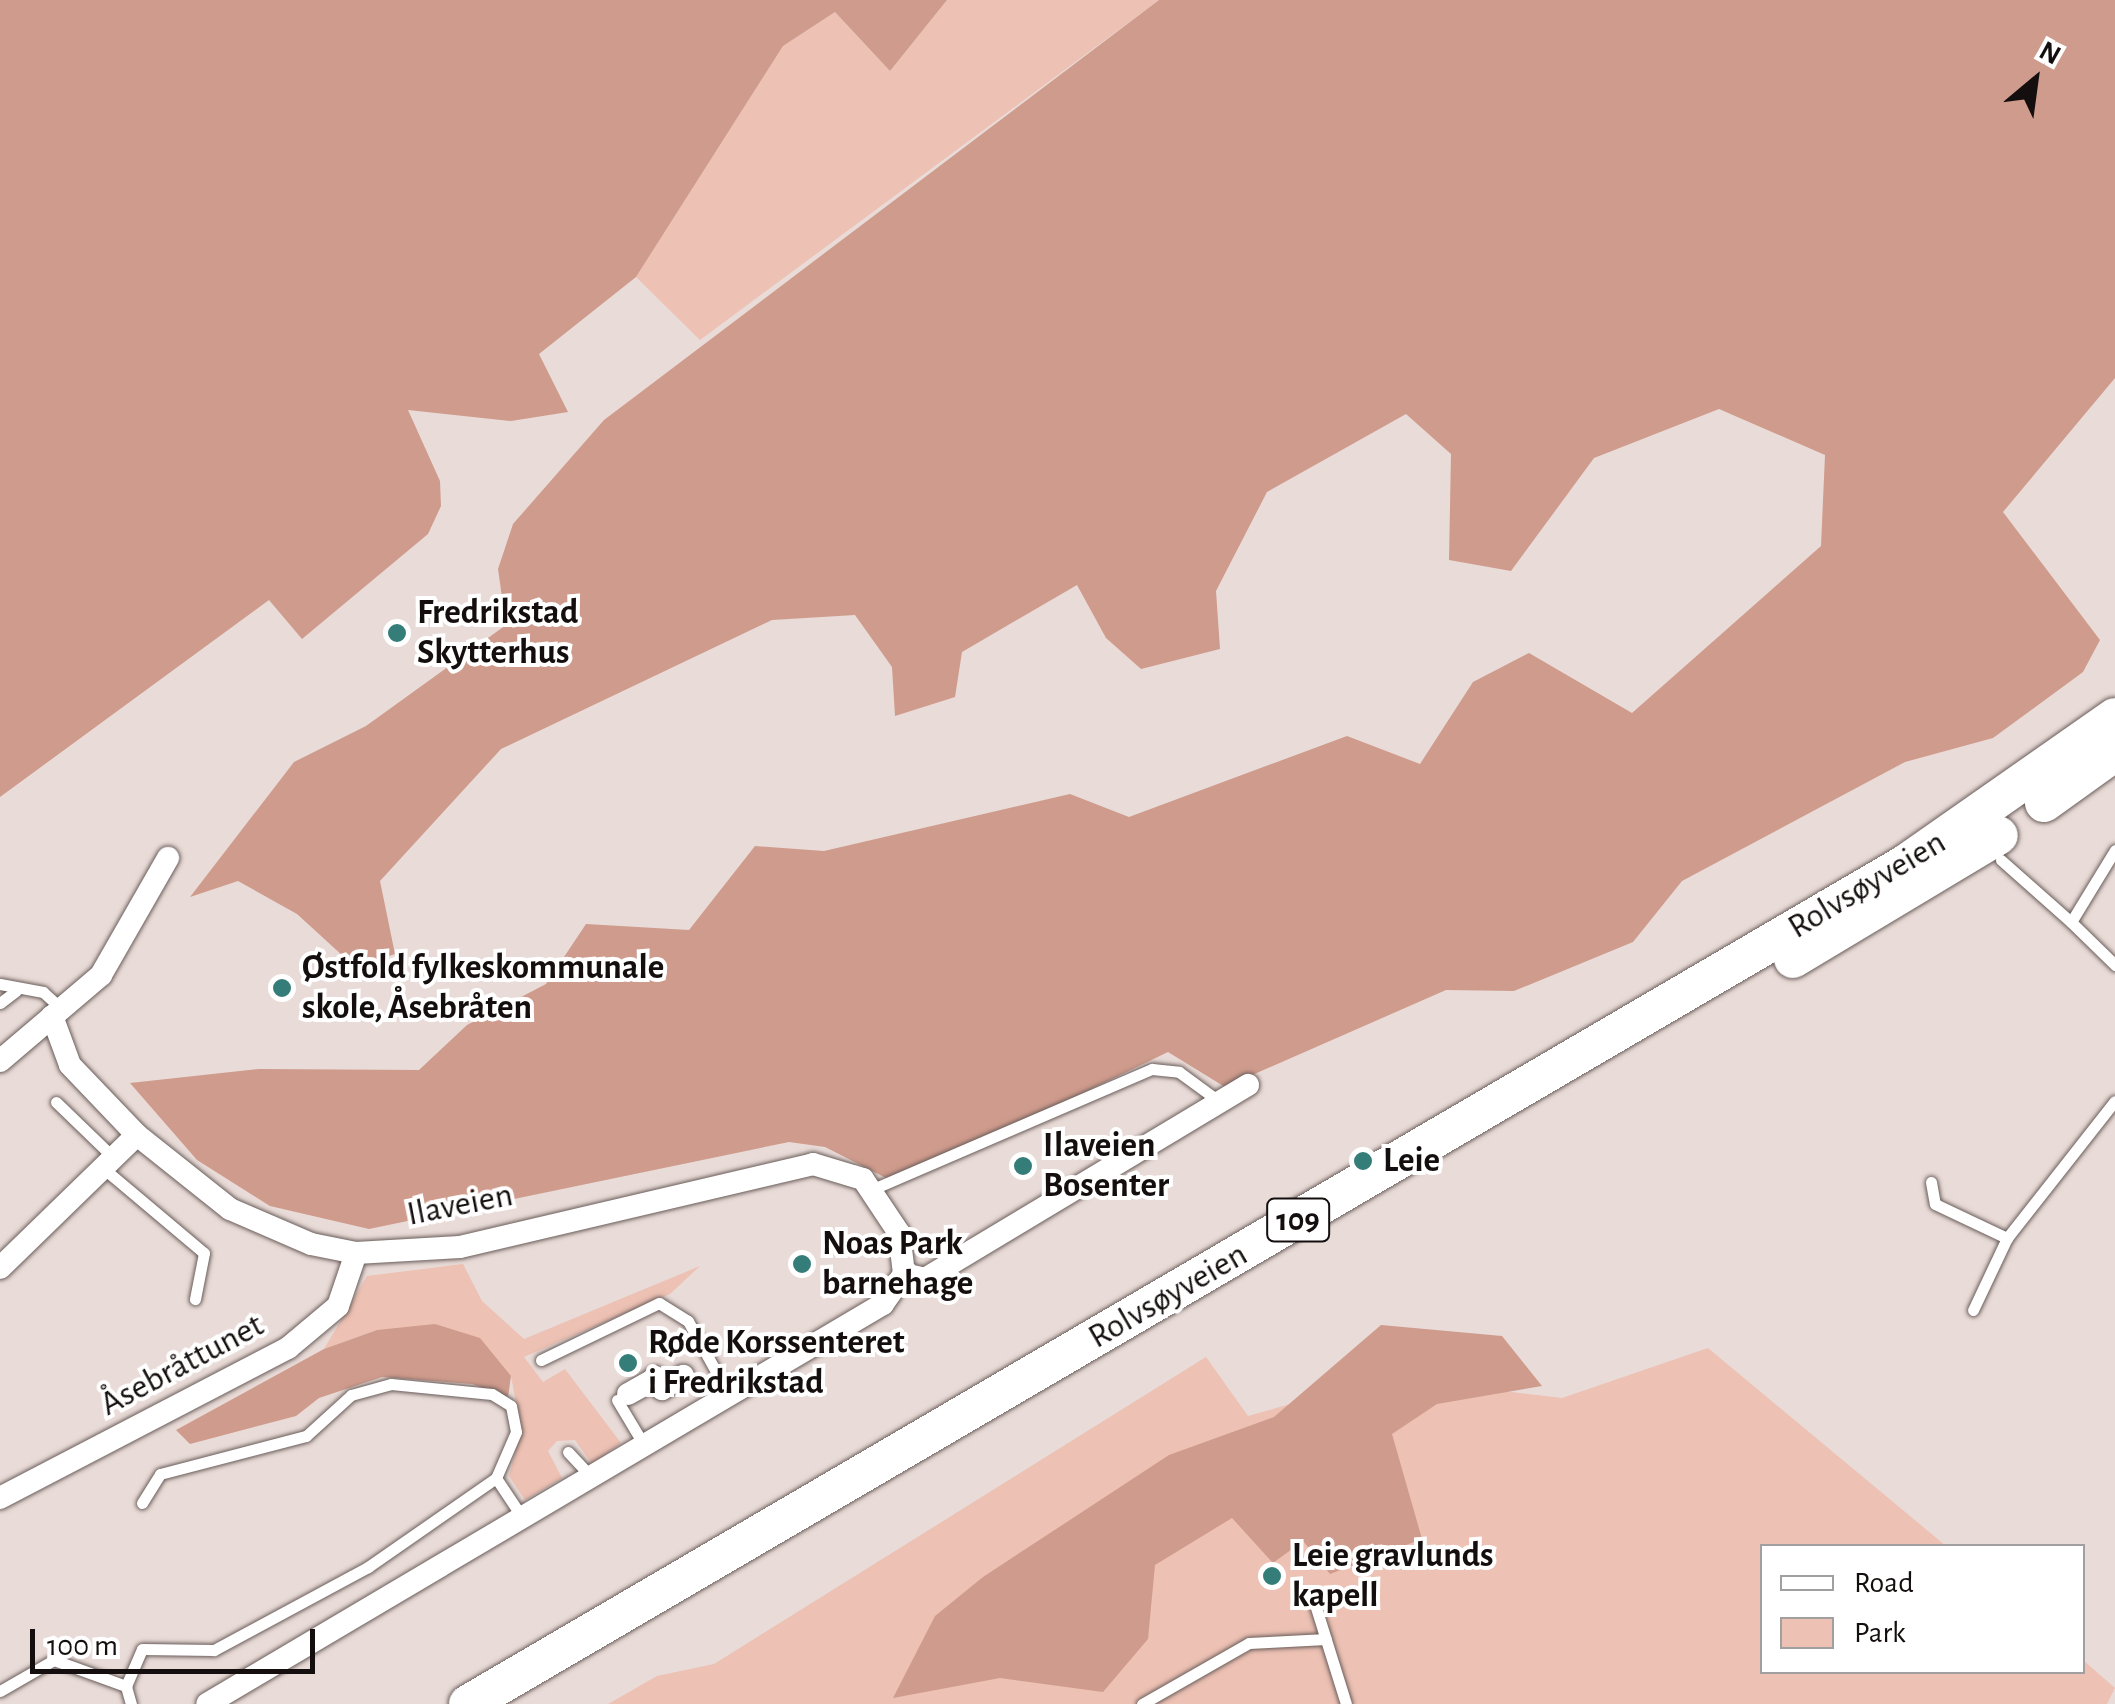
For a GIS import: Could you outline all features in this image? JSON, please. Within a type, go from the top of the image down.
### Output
[{"type":"main road","name":"Rolvsøyveien","points":[[468,1704],[1905,864],[2115,717]]},
{"type":"main road","name":"Rolvsøyveien","points":[[517,1704],[1922,884],[2115,752]]},
{"type":"street","points":[[0,1061],[100,975],[168,858]]},
{"type":"street","name":"Ilaveien","points":[[57,1012],[70,1065],[137,1134],[260,1227],[356,1254],[460,1246],[796,1164],[844,1168],[873,1189]]},
{"type":"street","points":[[904,1274],[924,1279],[1248,1085]]},
{"type":"street","points":[[0,1268],[137,1134]]},
{"type":"street","points":[[207,1704],[883,1304],[904,1274],[899,1233],[873,1189]]},
{"type":"street","name":"Åsebråttunet","points":[[0,1498],[276,1356],[338,1306],[356,1254]]},
{"type":"street","points":[[622,1397],[655,1378],[662,1389],[683,1376]]},
{"type":"lane","points":[[2072,922],[2115,850]]},
{"type":"lane","points":[[2001,860],[2115,965]]},
{"type":"lane","points":[[0,984],[16,991],[43,992],[57,1012]]},
{"type":"lane","points":[[0,1002],[16,991]]},
{"type":"lane","points":[[873,1189],[1152,1069],[1179,1072],[1220,1102]]},
{"type":"lane","points":[[1973,1310],[2006,1238],[2115,1101]]},
{"type":"lane","points":[[56,1102],[108,1162],[204,1253],[195,1299]]},
{"type":"lane","points":[[1931,1182],[1935,1204],[2006,1238]]},
{"type":"lane","points":[[541,1360],[658,1302],[688,1321],[729,1395]]},
{"type":"lane","points":[[131,1704],[126,1686],[142,1649],[214,1650],[368,1567],[496,1478],[518,1421],[504,1399],[378,1385],[352,1395],[306,1436],[160,1474],[142,1504]]},
{"type":"lane","points":[[622,1397],[644,1446]]},
{"type":"lane","points":[[568,1452],[592,1476]]},
{"type":"lane","points":[[496,1478],[522,1517]]},
{"type":"lane","points":[[1313,1598],[1346,1704]]},
{"type":"lane","points":[[1142,1704],[1249,1642],[1326,1639]]},
{"type":"lane","points":[[0,1691],[54,1660],[126,1686]]},
{"type":"green space","points":[[947,0],[1159,0],[700,340],[636,277],[783,46],[835,12],[890,71]]},
{"type":"green space","points":[[463,1264],[482,1301],[524,1339],[700,1266],[670,1294],[524,1357],[543,1382],[565,1369],[621,1443],[592,1464],[575,1440],[557,1441],[548,1451],[562,1478],[525,1500],[509,1476],[521,1430],[511,1376],[377,1330],[324,1349],[367,1276]]},
{"type":"green space","points":[[1708,1348],[1944,1544],[1760,1544],[1760,1674],[2085,1674],[2085,1662],[2115,1688],[2107,1704],[608,1704],[657,1676],[714,1664],[1206,1357],[1248,1416],[1387,1377],[1562,1398]]},
{"type":"shaded area","points":[[0,0],[947,0],[890,71],[835,12],[783,46],[636,277],[539,354],[568,412],[511,421],[408,410],[440,481],[441,506],[428,534],[302,639],[269,600],[0,797]]},
{"type":"shaded area","points":[[1159,0],[2115,0],[2115,378],[2003,512],[2100,640],[2083,672],[1993,738],[1905,762],[1682,881],[1633,942],[1514,991],[1446,990],[1225,1087],[1168,1052],[896,1183],[825,1147],[789,1142],[369,1229],[270,1206],[197,1160],[130,1083],[259,1069],[419,1070],[467,1025],[546,984],[586,924],[689,930],[755,846],[824,851],[1070,794],[1129,817],[1347,736],[1420,764],[1473,682],[1529,653],[1632,713],[1821,546],[1825,455],[1719,409],[1594,458],[1511,571],[1449,560],[1451,454],[1406,414],[1267,492],[1216,591],[1220,649],[1141,669],[1106,638],[1077,585],[962,652],[955,697],[895,716],[892,667],[855,615],[772,620],[501,749],[380,881],[395,954],[355,967],[297,914],[238,881],[190,897],[294,762],[366,726],[506,625],[498,569],[513,524],[604,420]]},
{"type":"shaded area","points":[[435,1324],[480,1338],[511,1376],[508,1397],[472,1384],[382,1377],[319,1398],[296,1416],[190,1444],[176,1430],[324,1349],[377,1330]]},
{"type":"shaded area","points":[[1381,1325],[1502,1336],[1542,1386],[1437,1404],[1392,1434],[1422,1539],[1330,1574],[1303,1541],[1273,1563],[1232,1518],[1155,1565],[1148,1639],[1103,1692],[1000,1678],[893,1698],[935,1616],[983,1577],[1169,1455],[1274,1417]]},
{"type":"place","name":"Fredrikstad Skytterhus","points":[[397,633]]},
{"type":"place","name":"Østfold fylkeskommunale skole, Åsebråten","points":[[282,988]]},
{"type":"place","name":"Leie","points":[[1363,1161]]},
{"type":"place","name":"Ilaveien Bosenter","points":[[1023,1166]]},
{"type":"place","name":"Noas Park barnehage","points":[[802,1264]]},
{"type":"place","name":"Røde Korssenteret i Fredrikstad","points":[[628,1363]]},
{"type":"place","name":"Leie gravlunds kapell","points":[[1272,1576]]}]
